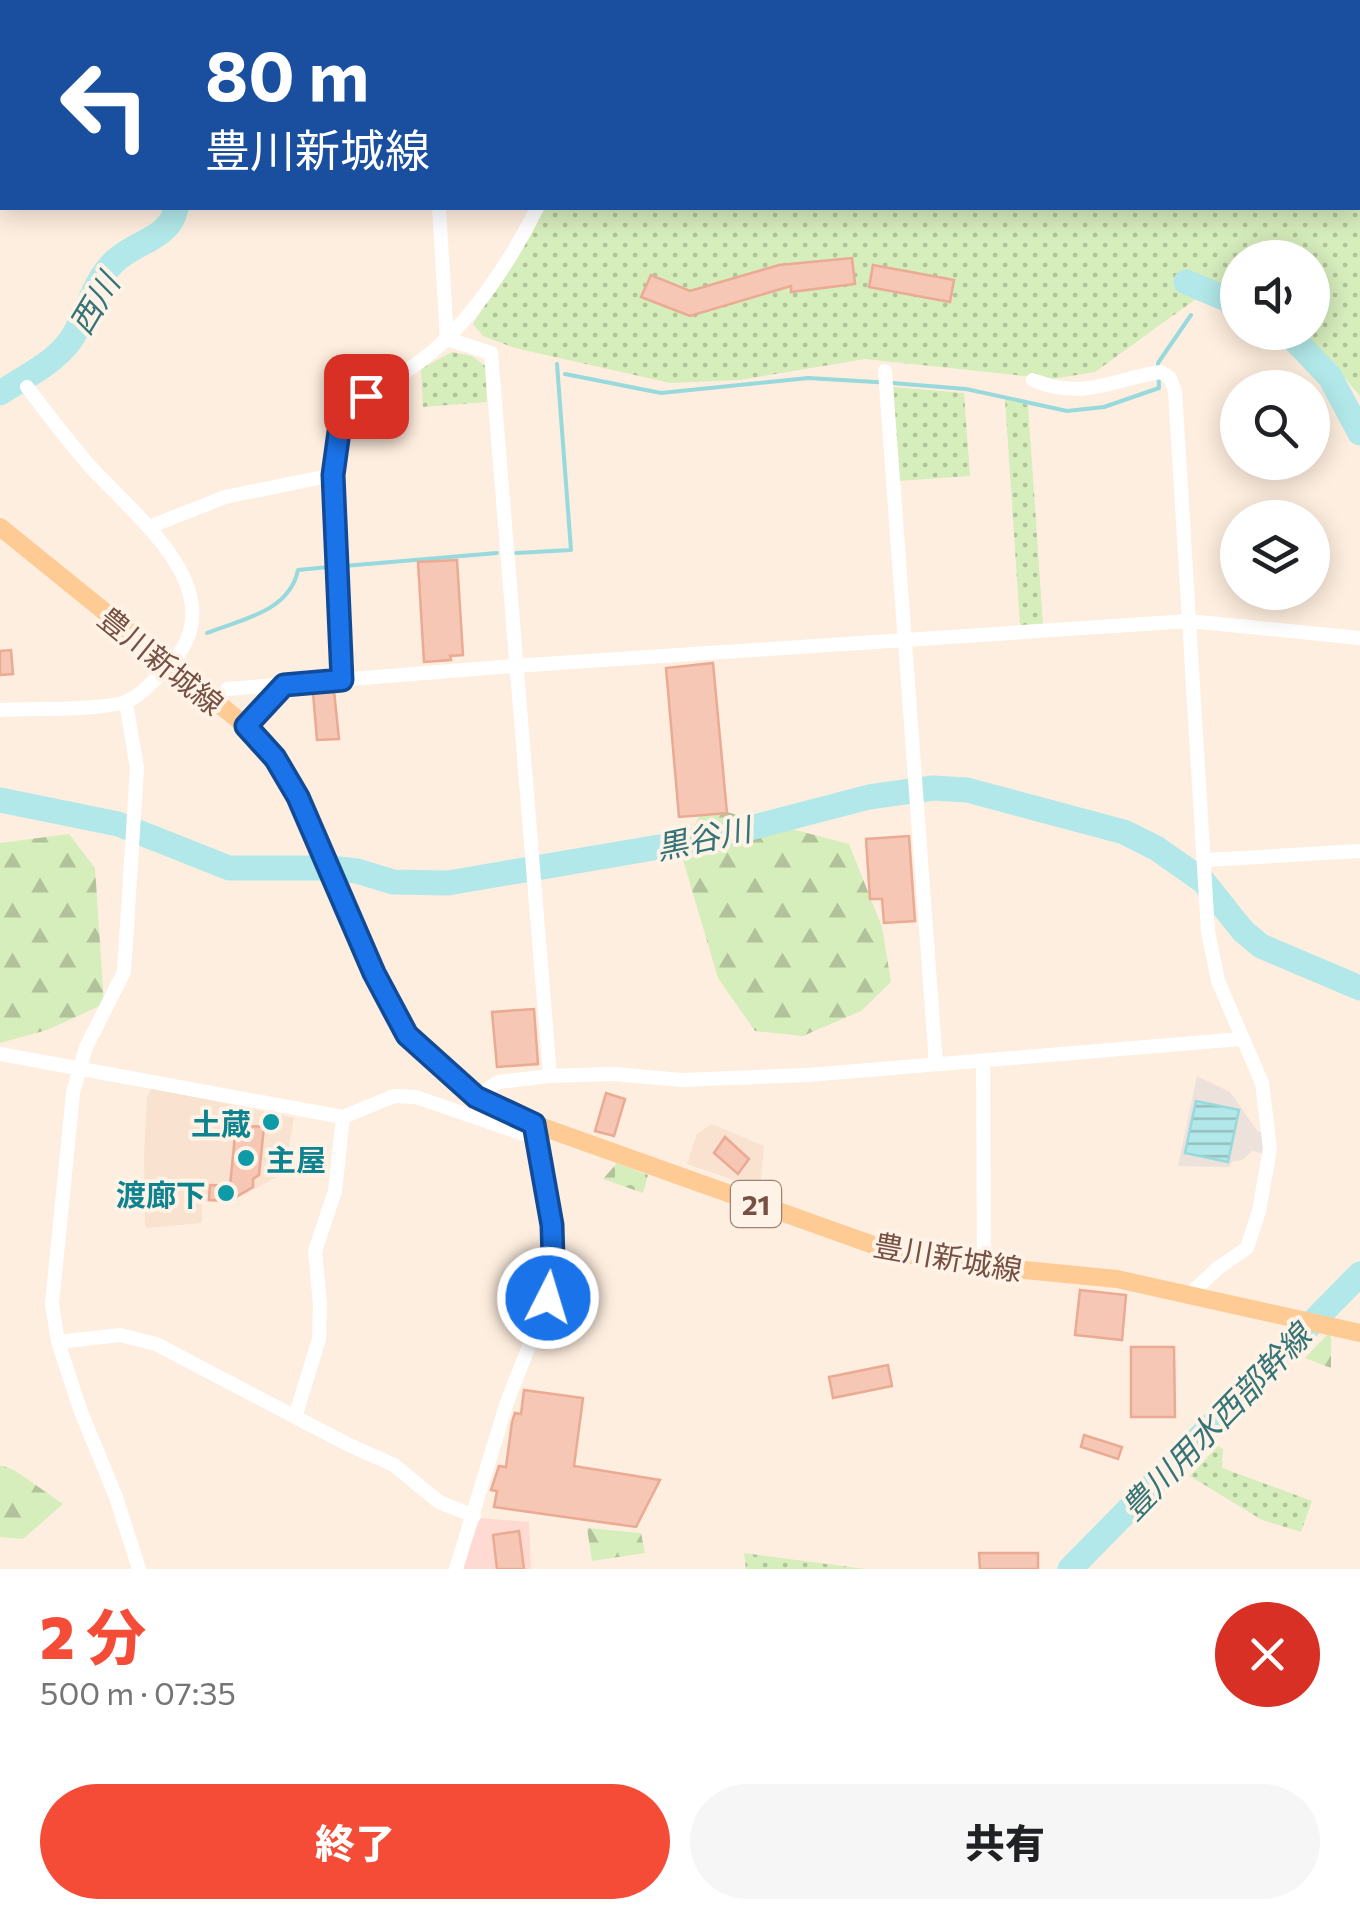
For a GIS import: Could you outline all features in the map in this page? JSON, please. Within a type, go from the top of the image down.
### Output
[{"type":"main road","name":"豊川新城線","points":[[0,526],[246,726],[275,758],[298,797],[374,973],[407,1035],[476,1097],[535,1131],[893,1252],[984,1266],[1117,1279],[1360,1334]]},
{"type":"street","points":[[438,210],[447,339]]},
{"type":"street","points":[[342,680],[333,475],[342,410],[424,359],[447,339],[503,267],[536,210]]},
{"type":"street","points":[[447,339],[491,353],[550,1076]]},
{"type":"street","points":[[885,371],[936,1064]]},
{"type":"street","points":[[1032,380],[1082,390],[1162,372],[1175,390],[1211,948],[1218,981],[1262,1083],[1270,1149],[1259,1211],[1246,1248],[1190,1294]]},
{"type":"street","points":[[0,710],[126,703],[168,666],[183,649],[192,630],[189,591],[176,560],[88,464],[27,387]]},
{"type":"street","points":[[149,527],[225,496],[333,475]]},
{"type":"street","points":[[226,690],[514,666],[1189,621],[1360,638]]},
{"type":"street","points":[[246,726],[284,685]]},
{"type":"street","points":[[126,703],[137,768],[124,972],[86,1047],[69,1118],[52,1304],[58,1342],[80,1412],[116,1497],[138,1569]]},
{"type":"street","points":[[1206,860],[1360,851]]},
{"type":"street","points":[[476,1097],[498,1082],[550,1076],[613,1074],[700,1079],[808,1075],[1241,1039]]},
{"type":"street","points":[[0,1054],[343,1117],[394,1096],[416,1097],[535,1131],[552,1225],[548,1298],[507,1402],[456,1569]]},
{"type":"street","points":[[983,1062],[984,1266]]},
{"type":"street","points":[[296,1414],[319,1338],[315,1252],[335,1190],[343,1117]]},
{"type":"street","points":[[58,1342],[120,1334],[156,1344],[394,1464],[439,1502],[474,1516]]},
{"type":"shaded area","points":[[1197,1076],[1230,1092],[1258,1132],[1265,1132],[1266,1154],[1252,1151],[1229,1167],[1178,1166]]},
{"type":"shaded area","points":[[152,1088],[294,1118],[284,1173],[229,1203],[202,1201],[202,1223],[147,1228],[144,1153],[147,1097]]},
{"type":"shaded area","points":[[712,1124],[764,1146],[760,1189],[687,1164],[697,1134]]},
{"type":"shaded area","points":[[480,1518],[529,1522],[531,1569],[462,1569]]},
{"type":"green space","points":[[544,210],[1360,210],[1360,396],[1320,350],[1330,350],[1330,240],[1220,240],[1220,291],[1211,288],[1095,372],[1052,379],[865,359],[740,380],[670,383],[515,348],[483,336],[473,324]]},
{"type":"green space","points":[[452,352],[472,356],[485,366],[487,402],[423,407],[421,369]]},
{"type":"green space","points":[[402,380],[405,408],[365,411],[352,426],[347,450],[351,424],[362,407]]},
{"type":"green space","points":[[893,387],[964,393],[970,476],[899,481]]},
{"type":"green space","points":[[1005,399],[1028,405],[1043,624],[1020,625]]},
{"type":"green space","points":[[704,806],[849,844],[882,927],[891,982],[861,1011],[803,1036],[755,1031],[718,978],[681,853]]},
{"type":"green space","points":[[69,834],[95,868],[104,1004],[47,1030],[0,1043],[0,843]]},
{"type":"green space","points":[[617,1163],[648,1175],[643,1193],[603,1179]]},
{"type":"green space","points":[[1328,1334],[1331,1336],[1331,1368],[1305,1358]]},
{"type":"green space","points":[[1218,1446],[1223,1449],[1222,1468],[1312,1501],[1301,1532],[1262,1520],[1190,1476]]},
{"type":"green space","points":[[0,1465],[14,1470],[63,1504],[23,1539],[0,1537]]},
{"type":"green space","points":[[587,1528],[641,1533],[645,1553],[592,1561]]},
{"type":"green space","points":[[744,1553],[865,1569],[746,1569]]},
{"type":"water","points":[[1196,1101],[1239,1110],[1228,1162],[1185,1153]]},
{"type":"building","points":[[852,258],[855,284],[791,292],[791,286],[690,316],[641,297],[651,275],[690,291],[779,265]]},
{"type":"building","points":[[873,265],[954,280],[950,302],[869,287]]},
{"type":"building","points":[[457,560],[463,655],[424,662],[418,562]]},
{"type":"building","points":[[11,650],[13,674],[0,675],[0,651]]},
{"type":"building","points":[[713,663],[727,813],[679,817],[666,668]]},
{"type":"building","points":[[334,691],[339,739],[317,740],[313,693]]},
{"type":"building","points":[[909,836],[915,921],[884,923],[882,899],[870,899],[866,839]]},
{"type":"building","points":[[534,1009],[538,1064],[497,1067],[492,1012]]},
{"type":"building","points":[[606,1093],[625,1099],[614,1136],[595,1131]]},
{"type":"building","name":"主屋","points":[[236,1125],[264,1127],[259,1175],[253,1179],[253,1187],[229,1201],[209,1200],[210,1185],[230,1186]]},
{"type":"building","points":[[725,1137],[749,1159],[738,1174],[714,1153]]},
{"type":"building","points":[[1080,1290],[1126,1295],[1122,1340],[1075,1335]]},
{"type":"building","points":[[1131,1347],[1174,1347],[1175,1417],[1131,1417]]},
{"type":"building","points":[[888,1365],[892,1386],[833,1398],[829,1377]]},
{"type":"building","points":[[524,1390],[583,1398],[574,1466],[660,1480],[636,1527],[494,1507],[497,1491],[491,1490],[499,1466],[506,1467],[512,1422],[515,1413],[521,1414]]},
{"type":"building","points":[[1084,1435],[1122,1447],[1118,1459],[1081,1447]]},
{"type":"building","points":[[519,1531],[524,1569],[497,1569],[493,1535]]},
{"type":"building","points":[[979,1553],[1038,1553],[1038,1569],[980,1569]]},
{"type":"waterway","name":"西川","points":[[0,393],[64,348],[106,271],[123,254],[167,227],[175,210]]},
{"type":"waterway","name":"豊川用水西部幹線","points":[[1186,282],[1220,296]]},
{"type":"waterway","points":[[565,374],[661,393],[808,378],[892,383],[966,389],[1067,411],[1104,407],[1159,388],[1158,363],[1191,315]]},
{"type":"waterway","name":"豊川用水西部幹線","points":[[1304,350],[1330,377],[1360,433]]},
{"type":"waterway","points":[[516,553],[571,550],[557,364]]},
{"type":"waterway","points":[[344,566],[497,553]]},
{"type":"waterway","points":[[207,633],[274,605],[285,596],[298,570],[329,567]]},
{"type":"waterway","name":"黒谷川","points":[[0,800],[118,824],[229,868],[330,868],[393,882],[448,883],[712,838],[869,797],[933,788],[967,790],[1124,832],[1156,848],[1203,881],[1243,931],[1261,946],[1360,988]]},
{"type":"waterway","name":"豊川用水西部幹線","points":[[1070,1569],[1360,1274]]},
{"type":"place","name":"土蔵","points":[[271,1122]]},
{"type":"place","name":"主屋","points":[[246,1158]]},
{"type":"place","name":"渡廊下","points":[[226,1193]]},
{"type":"route","points":[[366,396],[342,410],[333,475],[342,680],[284,685],[246,726],[275,758],[298,797],[374,973],[407,1035],[476,1097],[534,1124],[552,1225],[548,1298]]}]
